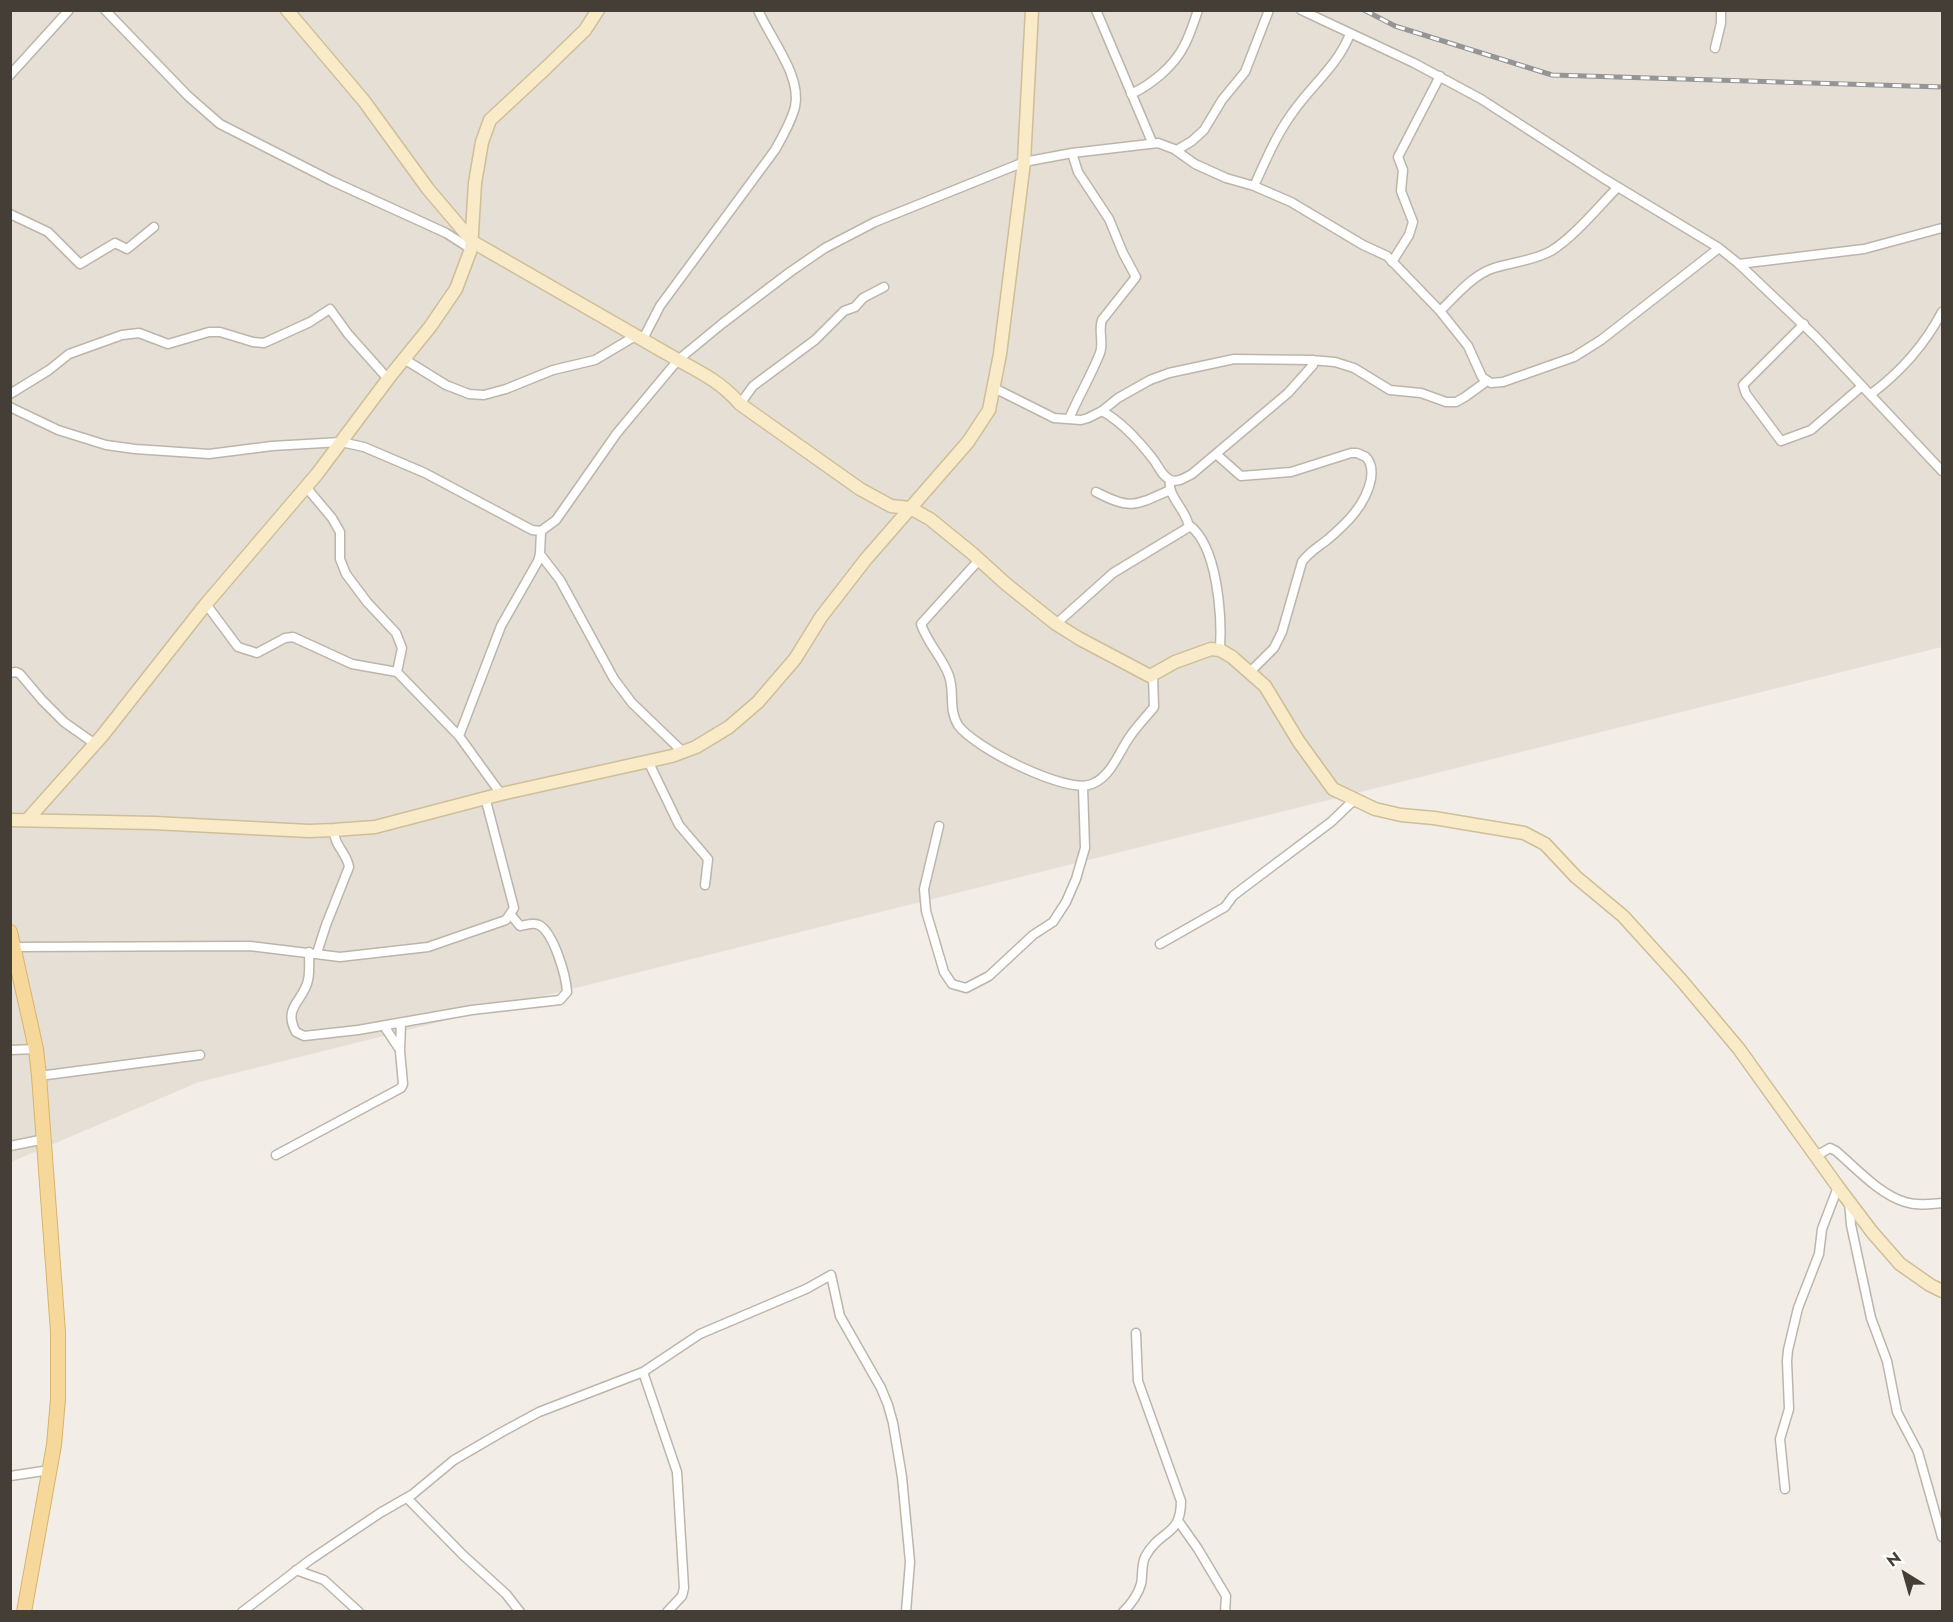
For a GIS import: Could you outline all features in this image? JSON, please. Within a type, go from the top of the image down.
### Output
[{"type":"main road","points":[[10,932],[36,1049],[45,1139],[58,1332],[58,1399],[50,1470],[24,1611]]},
{"type":"street","points":[[10,75],[69,10]]},
{"type":"street","points":[[105,10],[188,96],[220,124],[332,182],[472,245],[712,378],[740,404],[860,489],[891,506],[910,508],[930,519],[1006,584],[1056,624],[1080,639],[1152,675],[1175,662],[1207,650],[1220,650],[1265,686],[1317,770],[1333,789],[1354,800],[1401,816],[1434,818],[1524,833],[1545,843],[1576,877],[1623,916],[1682,981],[1739,1049],[1838,1187],[1900,1264],[1942,1291]]},
{"type":"street","points":[[287,10],[364,101],[472,245]]},
{"type":"street","points":[[28,819],[95,744],[206,604],[306,487],[430,327],[456,289],[472,245],[475,183],[482,142],[490,120],[585,30],[597,10]]},
{"type":"street","points":[[404,359],[446,384],[470,394],[483,395],[506,389],[553,370],[594,360],[640,337],[660,306],[775,150],[790,122],[795,105],[794,81],[758,10]]},
{"type":"street","points":[[10,820],[334,831],[375,826],[485,797],[683,752],[729,727],[758,702],[795,659],[821,617],[866,559],[968,442],[989,410],[1000,354],[1024,162],[1032,10]]},
{"type":"street","points":[[1096,10],[1152,142]]},
{"type":"street","points":[[1131,94],[1146,86],[1177,56],[1184,46],[1198,10]]},
{"type":"street","points":[[1177,150],[1204,130],[1222,100],[1245,72],[1269,10]]},
{"type":"street","points":[[1301,10],[1440,76],[1517,121],[1618,187],[1719,248],[1740,264],[1804,324],[1942,471]]},
{"type":"street","points":[[1715,48],[1721,23],[1721,10]]},
{"type":"street","points":[[1254,186],[1274,139],[1303,99],[1335,62],[1350,34]]},
{"type":"street","points":[[1392,262],[1410,235],[1413,222],[1401,191],[1403,170],[1398,156],[1440,76]]},
{"type":"street","points":[[10,407],[57,430],[106,445],[135,449],[209,454],[272,446],[340,442],[364,447],[425,473],[523,526],[541,531],[556,520],[617,433],[678,360],[723,323],[825,248],[875,222],[1024,162],[1152,142],[1177,150],[1196,164],[1226,178],[1254,186],[1291,202],[1363,245],[1387,256],[1440,311],[1468,346],[1482,377],[1491,383],[1503,382],[1574,357],[1601,340],[1719,248]]},
{"type":"street","points":[[1069,419],[1100,352],[1102,320],[1136,277],[1109,219],[1078,172],[1072,153]]},
{"type":"street","points":[[1440,311],[1481,274],[1493,268],[1549,252],[1618,187]]},
{"type":"street","points":[[10,214],[48,232],[80,264],[115,243],[127,249],[154,227]]},
{"type":"street","points":[[1740,264],[1864,249],[1942,228]]},
{"type":"street","points":[[740,404],[753,386],[815,340],[844,311],[884,287]]},
{"type":"street","points":[[10,394],[49,370],[69,354],[122,335],[139,333],[168,344],[210,332],[220,332],[264,343],[310,322],[330,309],[348,334],[388,379]]},
{"type":"street","points":[[1871,394],[1891,380],[1909,362],[1920,349],[1942,312]]},
{"type":"street","points":[[1804,324],[1743,385],[1749,400],[1781,441],[1811,430],[1862,386]]},
{"type":"street","points":[[994,388],[1043,414],[1054,418],[1069,419],[1088,418],[1138,386],[1169,373],[1234,359],[1335,362],[1353,368],[1390,390],[1421,393],[1446,402],[1456,402],[1465,398],[1487,381]]},
{"type":"street","points":[[1096,492],[1117,503],[1134,504],[1192,474],[1288,393],[1313,365],[1314,360]]},
{"type":"street","points":[[1102,411],[1129,432],[1170,485],[1189,525],[1204,545],[1211,560],[1219,602],[1220,650]]},
{"type":"street","points":[[1216,454],[1240,476],[1291,471],[1353,453],[1366,457],[1372,468],[1368,488],[1353,515],[1302,562],[1282,633],[1274,648],[1250,672]]},
{"type":"street","points":[[306,487],[332,518],[340,532],[340,559],[346,574],[367,602],[396,633],[402,648],[397,672]]},
{"type":"street","points":[[1056,624],[1113,573],[1189,525]]},
{"type":"street","points":[[459,736],[501,626],[540,554],[541,531]]},
{"type":"street","points":[[540,554],[560,580],[620,687],[632,703],[683,752]]},
{"type":"street","points":[[979,560],[921,624],[950,677],[951,702],[957,724],[967,734],[1004,759],[1060,782],[1083,787],[1094,783],[1109,771],[1131,734],[1154,707],[1152,675]]},
{"type":"street","points":[[206,604],[238,647],[257,653],[285,638],[293,637],[352,664],[397,672],[459,736],[501,794]]},
{"type":"street","points":[[10,673],[20,674],[64,722],[95,744]]},
{"type":"street","points":[[648,761],[679,825],[708,859],[705,885]]},
{"type":"street","points":[[939,826],[924,889],[926,911],[944,972],[952,984],[966,988],[989,976],[1034,935],[1053,922],[1066,902],[1085,848],[1083,787]]},
{"type":"street","points":[[14,946],[250,946],[340,957],[422,948],[483,929],[506,920],[511,915],[514,903],[485,797]]},
{"type":"street","points":[[1160,944],[1225,907],[1242,889],[1331,822],[1354,800]]},
{"type":"street","points":[[334,831],[334,839],[348,859],[349,867],[313,953],[308,980],[292,1012],[292,1024],[296,1032],[304,1036],[384,1026],[472,1010],[554,1002],[567,992],[556,950],[538,924],[518,925],[511,915]]},
{"type":"street","points":[[276,1155],[400,1088],[403,1084],[400,1051],[401,1023]]},
{"type":"street","points":[[384,1026],[400,1051]]},
{"type":"street","points":[[10,1050],[36,1049]]},
{"type":"street","points":[[39,1076],[200,1055]]},
{"type":"street","points":[[10,1146],[45,1139]]},
{"type":"street","points":[[1816,1156],[1830,1148],[1836,1150],[1896,1199],[1917,1204],[1942,1203]]},
{"type":"street","points":[[1785,1489],[1780,1439],[1789,1409],[1788,1350],[1798,1308],[1819,1254],[1822,1229],[1838,1187]]},
{"type":"street","points":[[1849,1200],[1851,1225],[1871,1318],[1887,1361],[1897,1413],[1918,1452],[1942,1537]]},
{"type":"street","points":[[242,1611],[380,1513],[407,1498],[454,1461],[539,1412],[643,1372],[700,1334],[806,1289],[832,1275],[840,1316],[881,1388],[893,1423],[902,1477],[910,1562],[906,1611]]},
{"type":"street","points":[[1123,1611],[1131,1604],[1141,1585],[1142,1564],[1150,1549],[1179,1522],[1181,1501],[1138,1381],[1137,1334]]},
{"type":"street","points":[[643,1372],[677,1472],[684,1588],[682,1596],[667,1611]]},
{"type":"street","points":[[10,1476],[50,1470]]},
{"type":"street","points":[[407,1498],[463,1556],[506,1594],[520,1611]]},
{"type":"street","points":[[1179,1522],[1226,1596],[1225,1611]]},
{"type":"street","points":[[297,1570],[324,1580],[359,1611]]},
{"type":"shaded area","points":[[11,11],[1942,11],[1942,647],[199,1082],[11,1162]]},
{"type":"railway","points":[[1364,10],[1395,26],[1552,75],[1942,87]]}]
